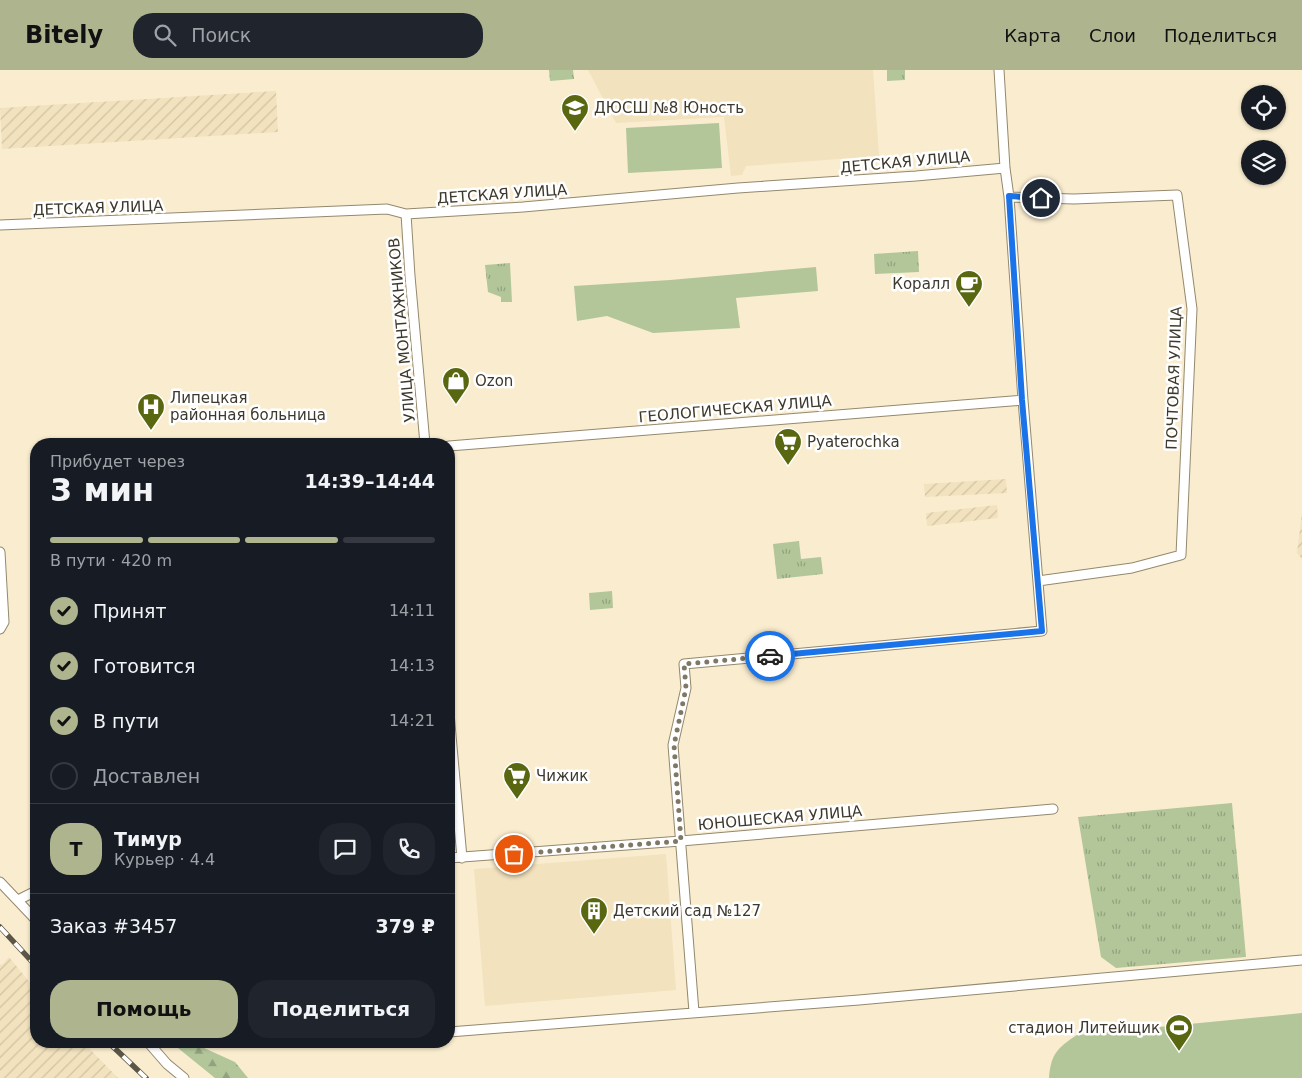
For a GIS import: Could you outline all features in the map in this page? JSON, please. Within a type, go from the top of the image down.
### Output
[{"type":"street","points":[[694,1012],[674,745],[686,688],[684,664],[1042,631],[1022,400],[999,70]]},
{"type":"street","name":"ДЕТСКАЯ УЛИЦА","points":[[0,225],[387,209],[406,214],[523,207],[738,188],[1005,168]]},
{"type":"street","name":"ПОЧТОВАЯ УЛИЦА","points":[[1009,196],[1074,199],[1177,196],[1192,309],[1181,555],[1132,568],[1038,581]]},
{"type":"street","name":"УЛИЦА МОНТАЖНИКОВ","points":[[406,214],[424,438]]},
{"type":"street","name":"ГЕОЛОГИЧЕСКАЯ УЛИЦА","points":[[455,446],[1022,400]]},
{"type":"street","points":[[0,552],[4,622],[0,629]]},
{"type":"street","points":[[455,780],[462,858]]},
{"type":"street","name":"ЮНОШЕСКАЯ УЛИЦА","points":[[455,858],[681,841],[1053,809]]},
{"type":"street","points":[[0,882],[30,913]]},
{"type":"street","points":[[18,900],[30,894]]},
{"type":"street","points":[[455,1032],[859,1000],[1302,960]]},
{"type":"street","points":[[153,1048],[167,1064],[184,1078]]},
{"type":"shaded area","points":[[588,70],[873,70],[879,156],[746,166],[742,175],[731,176],[724,117],[616,123]]},
{"type":"shaded area","points":[[276,91],[278,132],[2,149],[0,108]]},
{"type":"shaded area","points":[[1006,479],[1007,493],[925,497],[924,484]]},
{"type":"shaded area","points":[[997,505],[998,518],[927,526],[926,513]]},
{"type":"shaded area","points":[[1302,513],[1302,559],[1297,553]]},
{"type":"shaded area","points":[[666,854],[676,990],[485,1006],[474,869]]},
{"type":"shaded area","points":[[9,957],[30,983],[30,1048],[89,1048],[118,1078],[0,1078],[0,964],[2,965]]},
{"type":"green space","points":[[549,70],[573,70],[574,79],[550,81]]},
{"type":"green space","points":[[887,70],[905,70],[905,80],[887,81]]},
{"type":"green space","points":[[719,123],[722,168],[628,173],[626,128]]},
{"type":"green space","points":[[918,251],[919,272],[875,274],[874,254]]},
{"type":"green space","points":[[510,263],[512,302],[501,302],[501,297],[488,292],[485,265]]},
{"type":"green space","points":[[816,267],[818,291],[736,298],[740,328],[653,333],[607,316],[577,321],[574,286],[670,280]]},
{"type":"green space","points":[[799,541],[801,559],[821,557],[823,574],[777,579],[773,544]]},
{"type":"green space","points":[[612,591],[613,608],[590,610],[589,593]]},
{"type":"green space","points":[[1232,803],[1246,957],[1116,968],[1101,957],[1078,817]]},
{"type":"green space","name":"стадион Литейщик","points":[[1302,1013],[1302,1078],[1049,1078],[1051,1063],[1056,1052],[1077,1035]]},
{"type":"green space","points":[[178,1048],[204,1048],[235,1062],[248,1078],[215,1078]]},
{"type":"railway","points":[[0,927],[30,960]]},
{"type":"railway","points":[[114,1048],[146,1078]]},
{"type":"way so far","points":[[514,854],[681,841],[674,745],[686,688],[684,664],[770,656]]},
{"type":"place","name":"ДЮСШ №8 Юность","points":[[575,132]]},
{"type":"place","name":"Коралл","points":[[969,308]]},
{"type":"place","name":"Ozon","points":[[456,405]]},
{"type":"place","name":"Липецкая районная больница","points":[[151,431]]},
{"type":"place","name":"Pyaterochka","points":[[788,466]]},
{"type":"place","name":"Чижик","points":[[517,800]]},
{"type":"place","name":"Детский сад №127","points":[[594,935]]},
{"type":"place","name":"стадион Литейщик","points":[[1179,1052]]},
{"type":"route","points":[[770,656],[1016,635],[1042,631],[1022,400],[1009,196],[1041,198]]}]
